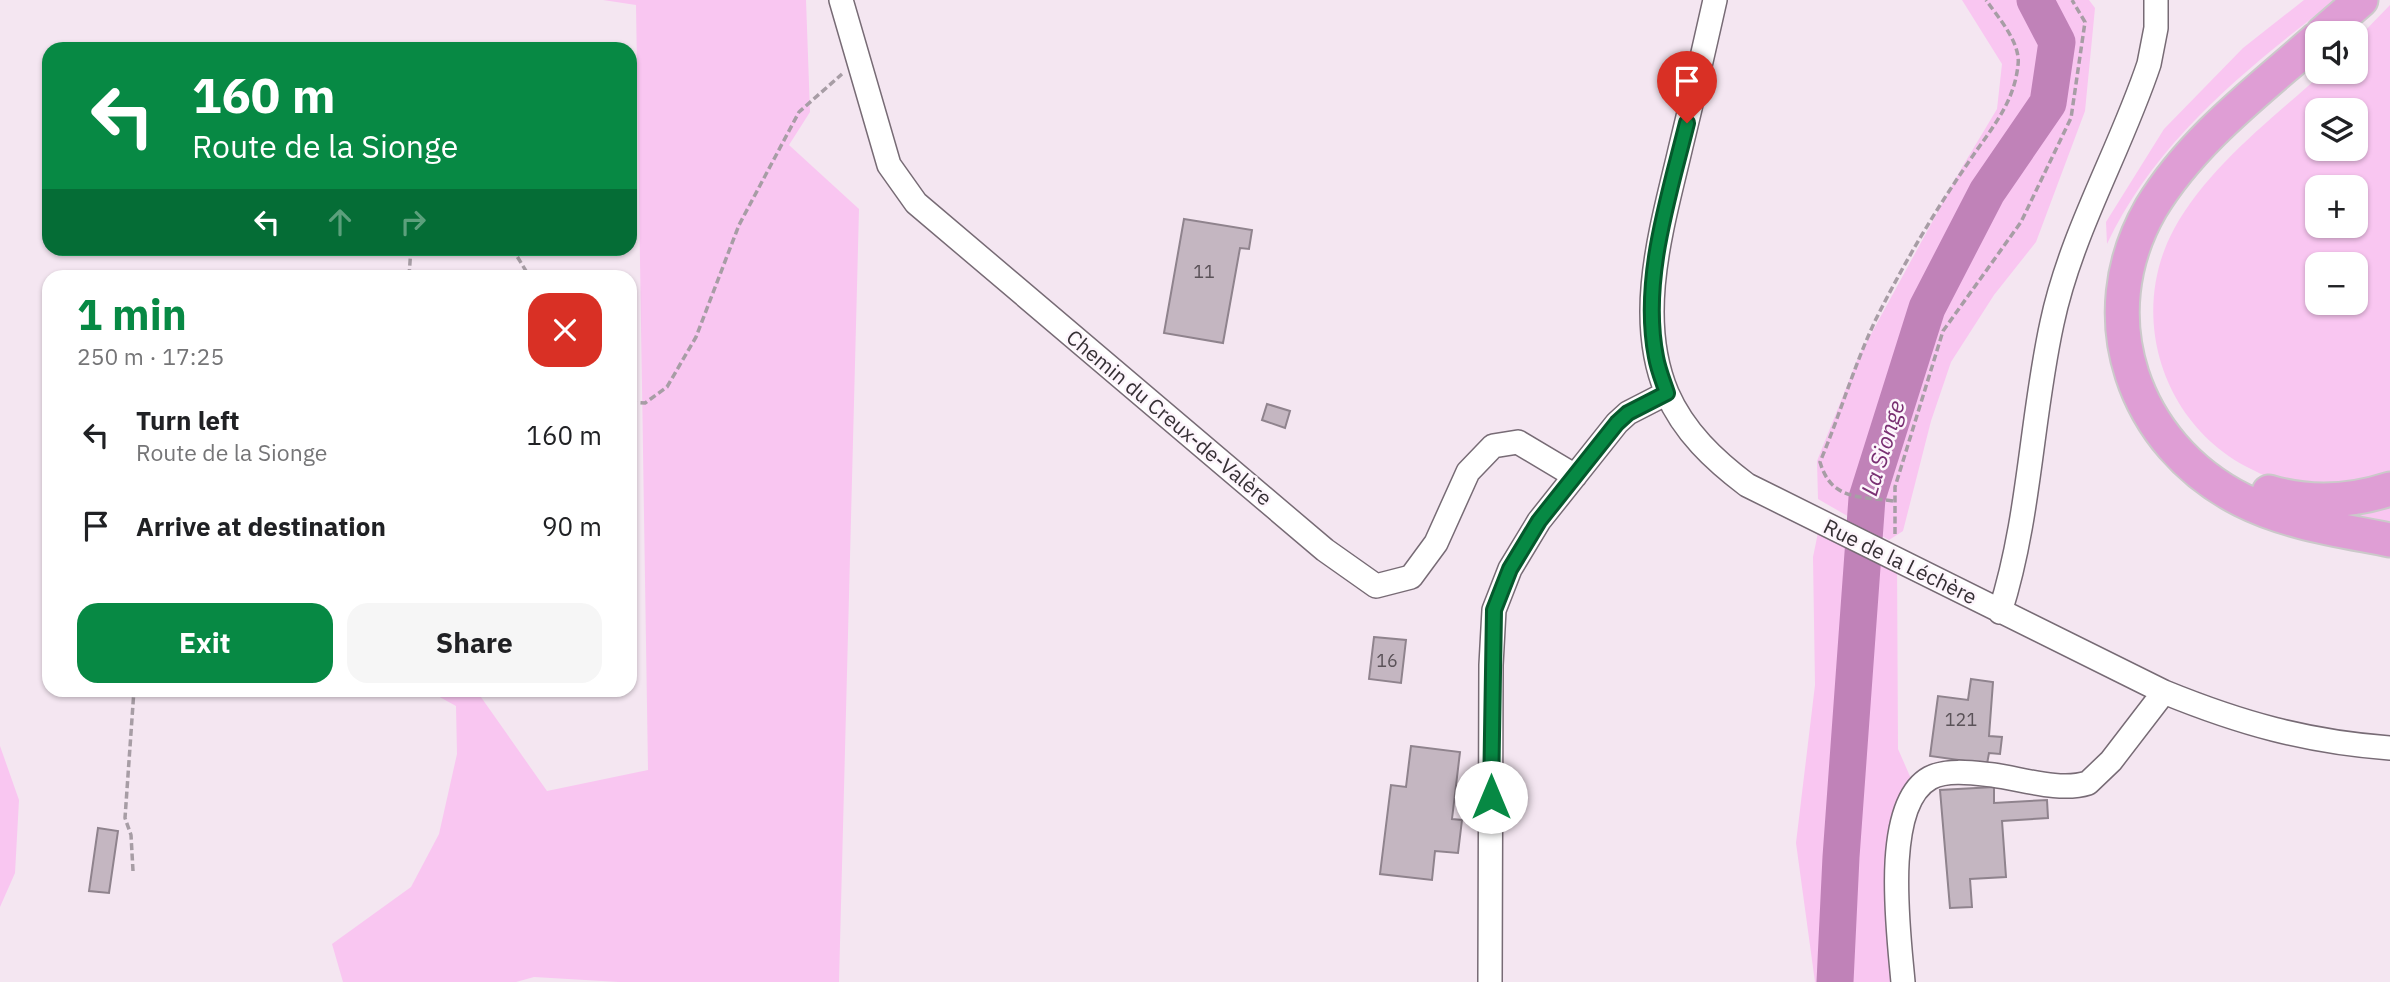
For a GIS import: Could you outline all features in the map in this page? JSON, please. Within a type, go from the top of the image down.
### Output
[{"type":"highway","points":[[2343,21],[2372,4]]},
{"type":"highway","points":[[2357,21],[2372,4]]},
{"type":"highway","points":[[2305,50],[2211,134],[2161,194],[2142,227],[2128,265],[2123,292],[2124,337],[2134,383],[2154,422],[2169,443],[2201,475],[2260,508],[2307,523],[2390,540]]},
{"type":"highway","points":[[2305,71],[2216,154],[2176,203],[2157,237],[2144,275],[2140,312],[2143,344],[2156,388],[2176,424],[2206,457],[2238,479],[2261,489],[2305,500],[2350,499],[2390,489]]},
{"type":"street","name":"Chemin du Creux-de-Valère","points":[[841,0],[889,165],[916,203],[1325,550],[1376,586],[1411,577],[1436,543],[1468,472],[1493,446],[1518,442],[1575,475]]},
{"type":"street","name":"Rue de la Léchère","points":[[1715,0],[1658,252],[1653,324],[1656,357],[1667,393],[1682,421],[1723,467],[1747,485],[1820,523],[2164,692],[2231,719],[2291,736],[2390,748]]},
{"type":"street","points":[[2000,612],[2014,564],[2052,323],[2065,276],[2149,64],[2156,28],[2156,0]]},
{"type":"street","points":[[1490,982],[1491,665],[1494,610],[1510,569],[1539,521],[1575,475],[1628,413],[1667,393]]},
{"type":"street","points":[[1903,982],[1897,902],[1904,816],[1916,790],[1929,779],[1941,774],[1981,774],[2075,786],[2088,783],[2111,761],[2164,692]]},
{"type":"path","points":[[1893,501],[1841,492],[1825,481],[1820,462],[1876,320],[1918,243],[1968,163],[1997,123],[2012,95],[2019,62],[2009,33],[1986,0]]},
{"type":"path","points":[[1897,560],[1893,501],[1917,406],[1943,331],[2021,222],[2071,118],[2085,22],[2072,0]]},
{"type":"path","points":[[637,402],[645,403],[667,387],[696,337],[739,225],[799,112],[841,76],[857,57]]},
{"type":"path","points":[[133,871],[131,835],[125,818],[134,697]]},
{"type":"shaded area","points":[[603,0],[806,0],[810,112],[789,145],[859,209],[839,982],[619,982],[534,977],[516,982],[343,982],[332,944],[411,887],[439,834],[457,754],[456,706],[440,697],[481,697],[547,791],[648,770],[636,5]]},
{"type":"shaded area","points":[[1962,0],[2089,0],[2095,8],[2085,111],[2036,242],[1994,295],[1951,362],[1931,421],[1903,531],[1889,540],[1818,499],[1817,461],[1858,358],[1961,169],[1997,109],[2002,64]]},
{"type":"shaded area","points":[[2304,0],[2335,0],[2309,21],[2305,21],[2305,24],[2237,80],[2177,139],[2127,206],[2107,244],[2106,222],[2164,129],[2243,48]]},
{"type":"shaded area","points":[[2390,5],[2390,476],[2311,488],[2265,476],[2220,450],[2195,426],[2176,397],[2162,366],[2155,332],[2154,297],[2160,263],[2174,229],[2205,184],[2263,126],[2310,84],[2368,84],[2368,28]]},
{"type":"shaded area","points":[[2390,498],[2390,532],[2297,505]]},
{"type":"shaded area","points":[[1820,523],[1897,560],[1898,749],[1916,790],[1909,804],[1903,982],[1815,982],[1796,843],[1815,685],[1813,557]]},
{"type":"shaded area","points":[[0,746],[19,800],[15,873],[0,907]]},
{"type":"building","points":[[1184,219],[1252,230],[1249,249],[1240,248],[1223,343],[1164,333]]},
{"type":"building","points":[[1267,404],[1290,411],[1285,428],[1262,420]]},
{"type":"building","points":[[1374,637],[1406,640],[1401,683],[1369,679]]},
{"type":"building","points":[[1971,679],[1993,682],[1989,736],[2002,737],[2000,754],[1989,753],[1987,764],[1930,756],[1938,696],[1968,700]]},
{"type":"building","points":[[1411,746],[1460,752],[1452,819],[1462,820],[1458,853],[1435,851],[1432,880],[1380,874],[1391,785],[1406,787]]},
{"type":"building","points":[[1994,787],[1994,803],[2047,800],[2048,818],[2002,821],[2006,877],[1970,879],[1972,907],[1950,908],[1940,790]]},
{"type":"building","points":[[98,828],[118,831],[109,893],[89,891]]},
{"type":"waterway","name":"La Sionge","points":[[1835,982],[1841,857],[1867,498],[1927,308],[1987,192],[2048,103],[2057,42],[2035,0]]},
{"type":"route","points":[[1491,797],[1491,665],[1494,610],[1510,569],[1539,521],[1617,423],[1628,413],[1667,393],[1656,357],[1654,290],[1658,252],[1687,123]]}]
